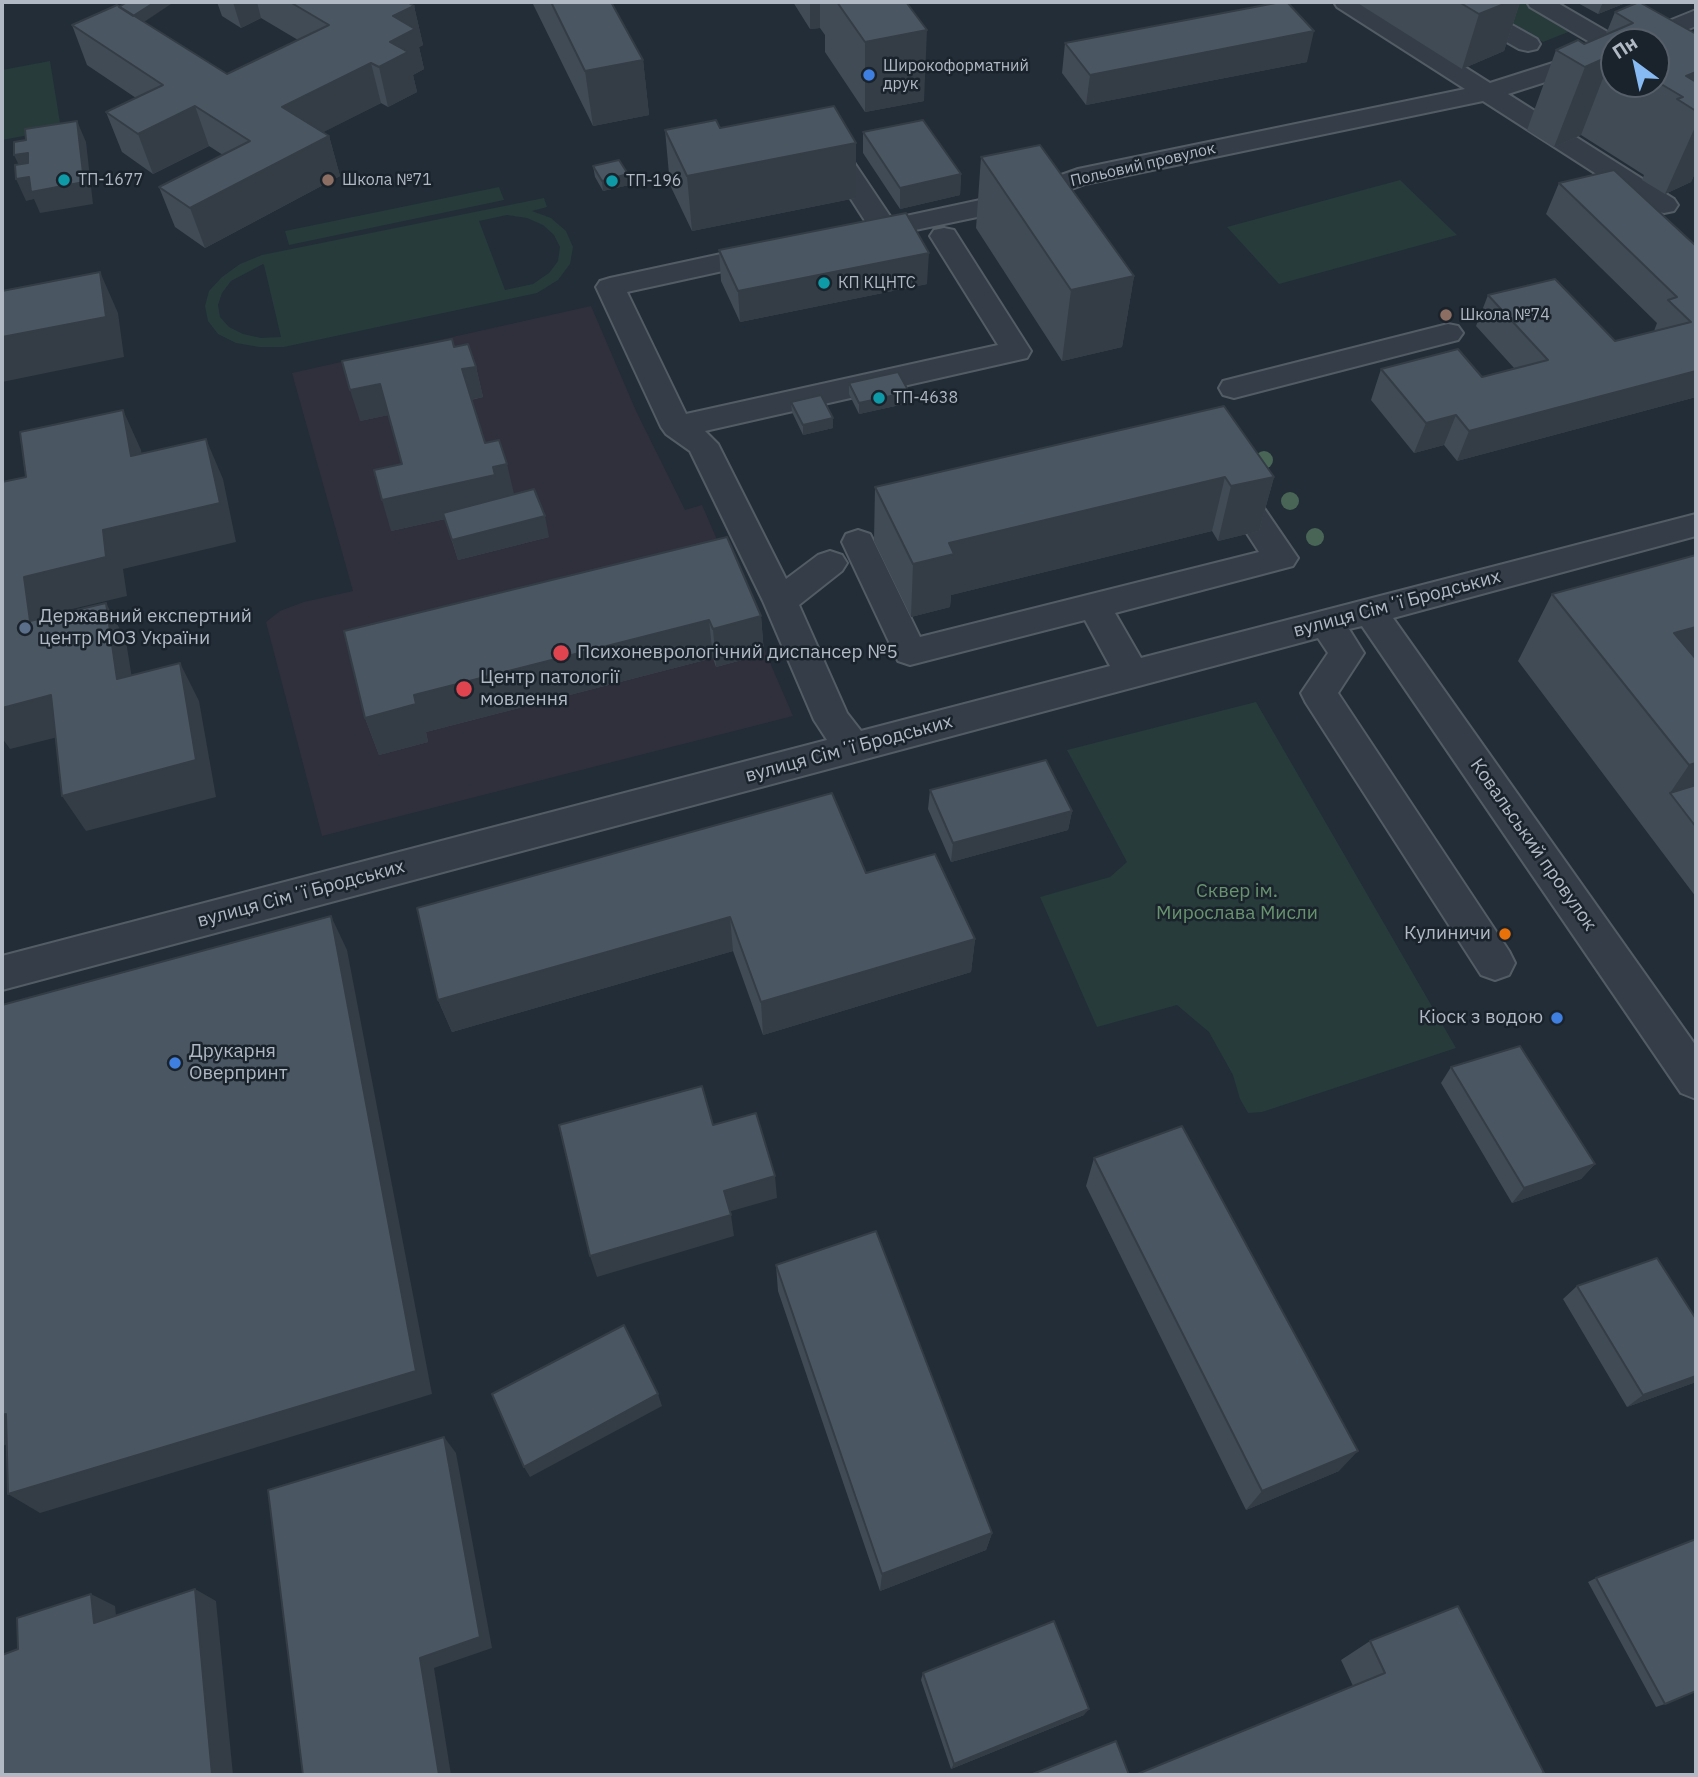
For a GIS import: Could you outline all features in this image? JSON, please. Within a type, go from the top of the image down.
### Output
[{"type":"street","points":[[1346,2],[1664,205]]},
{"type":"street","points":[[1454,2],[1528,44]]},
{"type":"street","points":[[1539,2],[1600,38]]},
{"type":"street","points":[[1670,29],[1696,18]]},
{"type":"street","name":"Польовий провулок","points":[[832,239],[1015,201],[1078,177],[1487,92],[1600,56]]},
{"type":"street","points":[[805,148],[830,143],[884,228]]},
{"type":"street","points":[[677,428],[1016,351],[944,236]]},
{"type":"street","points":[[793,248],[610,287],[677,428],[702,444],[780,601],[832,719],[853,747]]},
{"type":"street","points":[[1234,388],[1448,333]]},
{"type":"street","points":[[858,542],[911,652],[1281,558],[1210,453]]},
{"type":"street","name":"вулиця Сімʼї Бродських","points":[[2,973],[1696,525]]},
{"type":"street","points":[[780,601],[830,563]]},
{"type":"street","points":[[1094,606],[1132,674]]},
{"type":"street","name":"Ковальський провулок","points":[[1370,611],[1695,1077]]},
{"type":"street","points":[[1326,622],[1347,653],[1319,693],[1495,963]]},
{"type":"shaded area","points":[[591,306],[636,411],[685,510],[702,505],[793,716],[322,836],[266,622],[280,611],[304,602],[353,591],[292,373]]},
{"type":"green space","points":[[1479,2],[1556,2],[1591,23],[1543,42]]},
{"type":"green space","points":[[50,61],[61,129],[2,140],[2,70]]},
{"type":"green space","points":[[1400,180],[1457,235],[1279,284],[1227,227]]},
{"type":"green space","points":[[499,187],[504,200],[289,245],[285,231]]},
{"type":"green space","points":[[544,198],[547,207],[532,211],[551,218],[566,231],[573,247],[570,264],[558,280],[537,293],[284,347],[236,343],[218,334],[208,321],[205,306],[209,291],[240,264],[262,255]],"holes":[[[507,215],[527,218],[543,225],[554,235],[560,247],[558,261],[549,273],[533,284],[505,290],[479,221]],[[264,265],[281,337],[261,338],[243,334],[229,327],[220,317],[218,305],[222,293],[231,281]]]},
{"type":"green space","name":"Сквер ім. Мирослава Мисли","points":[[1256,702],[1456,1048],[1262,1112],[1248,1113],[1240,1099],[1233,1075],[1209,1032],[1177,1005],[1097,1027],[1040,897],[1110,877],[1127,862],[1067,750]]},
{"type":"building","points":[[127,2],[155,2],[133,16],[119,7]]},
{"type":"building","points":[[290,2],[407,2],[414,6],[393,16],[415,29],[390,42],[408,52],[379,67],[371,63],[282,107],[329,136],[190,208],[159,187],[250,141],[195,106],[138,134],[106,112],[163,85],[72,25],[117,5],[227,74],[329,25]]},
{"type":"building","points":[[551,2],[611,2],[643,60],[585,71]]},
{"type":"building","points":[[837,2],[906,2],[927,30],[865,42]]},
{"type":"building","points":[[1287,2],[1314,31],[1090,75],[1065,43]]},
{"type":"building","points":[[1459,2],[1509,2],[1479,14]]},
{"type":"building","points":[[1639,2],[1696,34],[1696,72],[1686,76],[1696,82],[1696,111],[1677,99],[1683,97],[1670,89],[1670,28],[1621,28],[1633,23],[1615,12]]},
{"type":"building","points":[[1600,37],[1600,60],[1585,67],[1556,50],[1578,40],[1584,44]]},
{"type":"building","points":[[834,106],[856,143],[687,176],[665,130],[716,120],[720,128]]},
{"type":"building","points":[[923,120],[961,174],[900,188],[863,132]]},
{"type":"building","points":[[77,121],[84,182],[31,192],[29,177],[16,179],[15,165],[28,163],[28,153],[14,155],[14,142],[26,140],[25,129]]},
{"type":"building","points":[[1040,145],[1134,276],[1071,290],[981,157]]},
{"type":"building","points":[[619,160],[628,174],[602,181],[593,166]]},
{"type":"building","points":[[1614,170],[1696,246],[1696,371],[1469,431],[1456,415],[1426,423],[1381,369],[1458,349],[1482,377],[1548,360],[1488,295],[1555,279],[1615,341],[1691,322],[1668,300],[1677,297],[1559,183]]},
{"type":"building","points":[[906,213],[929,253],[738,291],[719,250]]},
{"type":"building","points":[[100,272],[106,317],[2,337],[2,291]]},
{"type":"building","points":[[452,339],[454,347],[468,344],[476,367],[462,369],[485,443],[499,440],[507,464],[493,467],[495,475],[382,500],[374,470],[402,464],[380,384],[350,390],[342,361]]},
{"type":"building","points":[[898,372],[909,392],[859,403],[849,383]]},
{"type":"building","points":[[821,395],[833,418],[803,425],[791,402]]},
{"type":"building","points":[[1224,406],[1274,477],[1231,486],[1225,477],[949,543],[954,554],[913,564],[875,487]]},
{"type":"building","name":"Державний експертний центр МОЗ України","points":[[123,410],[131,456],[206,439],[220,503],[103,530],[106,557],[24,577],[30,621],[106,603],[117,679],[180,663],[196,760],[62,796],[51,695],[2,708],[2,482],[26,477],[20,432]]},
{"type":"building","points":[[534,489],[545,516],[452,540],[443,513]]},
{"type":"building","points":[[727,537],[761,616],[713,629],[709,620],[414,695],[416,704],[365,718],[344,631]]},
{"type":"building","points":[[1696,555],[1696,627],[1674,633],[1696,659],[1696,763],[1689,765],[1552,594]]},
{"type":"building","points":[[1046,760],[1072,811],[953,843],[930,790]]},
{"type":"building","points":[[1696,785],[1696,827],[1670,793]]},
{"type":"building","points":[[832,793],[866,873],[935,854],[975,939],[761,1002],[730,917],[438,1000],[417,908]]},
{"type":"building","points":[[331,916],[416,1371],[8,1494],[6,1414],[2,1415],[2,1005]]},
{"type":"building","points":[[1520,1046],[1595,1164],[1524,1188],[1451,1067]]},
{"type":"building","points":[[702,1086],[713,1125],[756,1113],[775,1176],[724,1191],[731,1215],[590,1256],[559,1125]]},
{"type":"building","points":[[1182,1126],[1358,1451],[1262,1491],[1094,1158]]},
{"type":"building","points":[[876,1231],[992,1533],[882,1574],[776,1265]]},
{"type":"building","points":[[1657,1258],[1696,1319],[1696,1376],[1643,1395],[1577,1286]]},
{"type":"building","points":[[624,1325],[658,1394],[524,1467],[492,1394]]},
{"type":"building","points":[[444,1437],[480,1637],[420,1658],[439,1775],[303,1775],[268,1490]]},
{"type":"building","points":[[1696,1539],[1696,1691],[1665,1704],[1596,1578]]},
{"type":"building","points":[[195,1589],[212,1775],[2,1775],[2,1655],[18,1649],[17,1618],[91,1594],[94,1623]]},
{"type":"building","points":[[1458,1606],[1544,1773],[1135,1775],[1385,1673],[1370,1641]]},
{"type":"building","points":[[1054,1621],[1089,1709],[954,1764],[923,1673]]},
{"type":"building","points":[[1116,1741],[1129,1775],[1030,1775]]},
{"type":"place","name":"Широкоформатний друк","points":[[869,75]]},
{"type":"place","name":"ТП-1677","points":[[64,180]]},
{"type":"place","name":"Школа №71","points":[[328,180]]},
{"type":"place","name":"ТП-196","points":[[612,181]]},
{"type":"place","name":"КП КЦНТС","points":[[824,283]]},
{"type":"place","name":"Школа №74","points":[[1446,315]]},
{"type":"place","name":"ТП-4638","points":[[879,398]]},
{"type":"place","name":"Державний експертний центр МОЗ України","points":[[25,628]]},
{"type":"place","name":"Психоневрологічний диспансер №5","points":[[561,653]]},
{"type":"place","name":"Центр патології мовлення","points":[[464,689]]},
{"type":"place","name":"Кулиничи","points":[[1505,934]]},
{"type":"place","name":"Кіоск з водою","points":[[1557,1018]]},
{"type":"place","name":"Друкарня Оверпринт","points":[[175,1063]]}]
